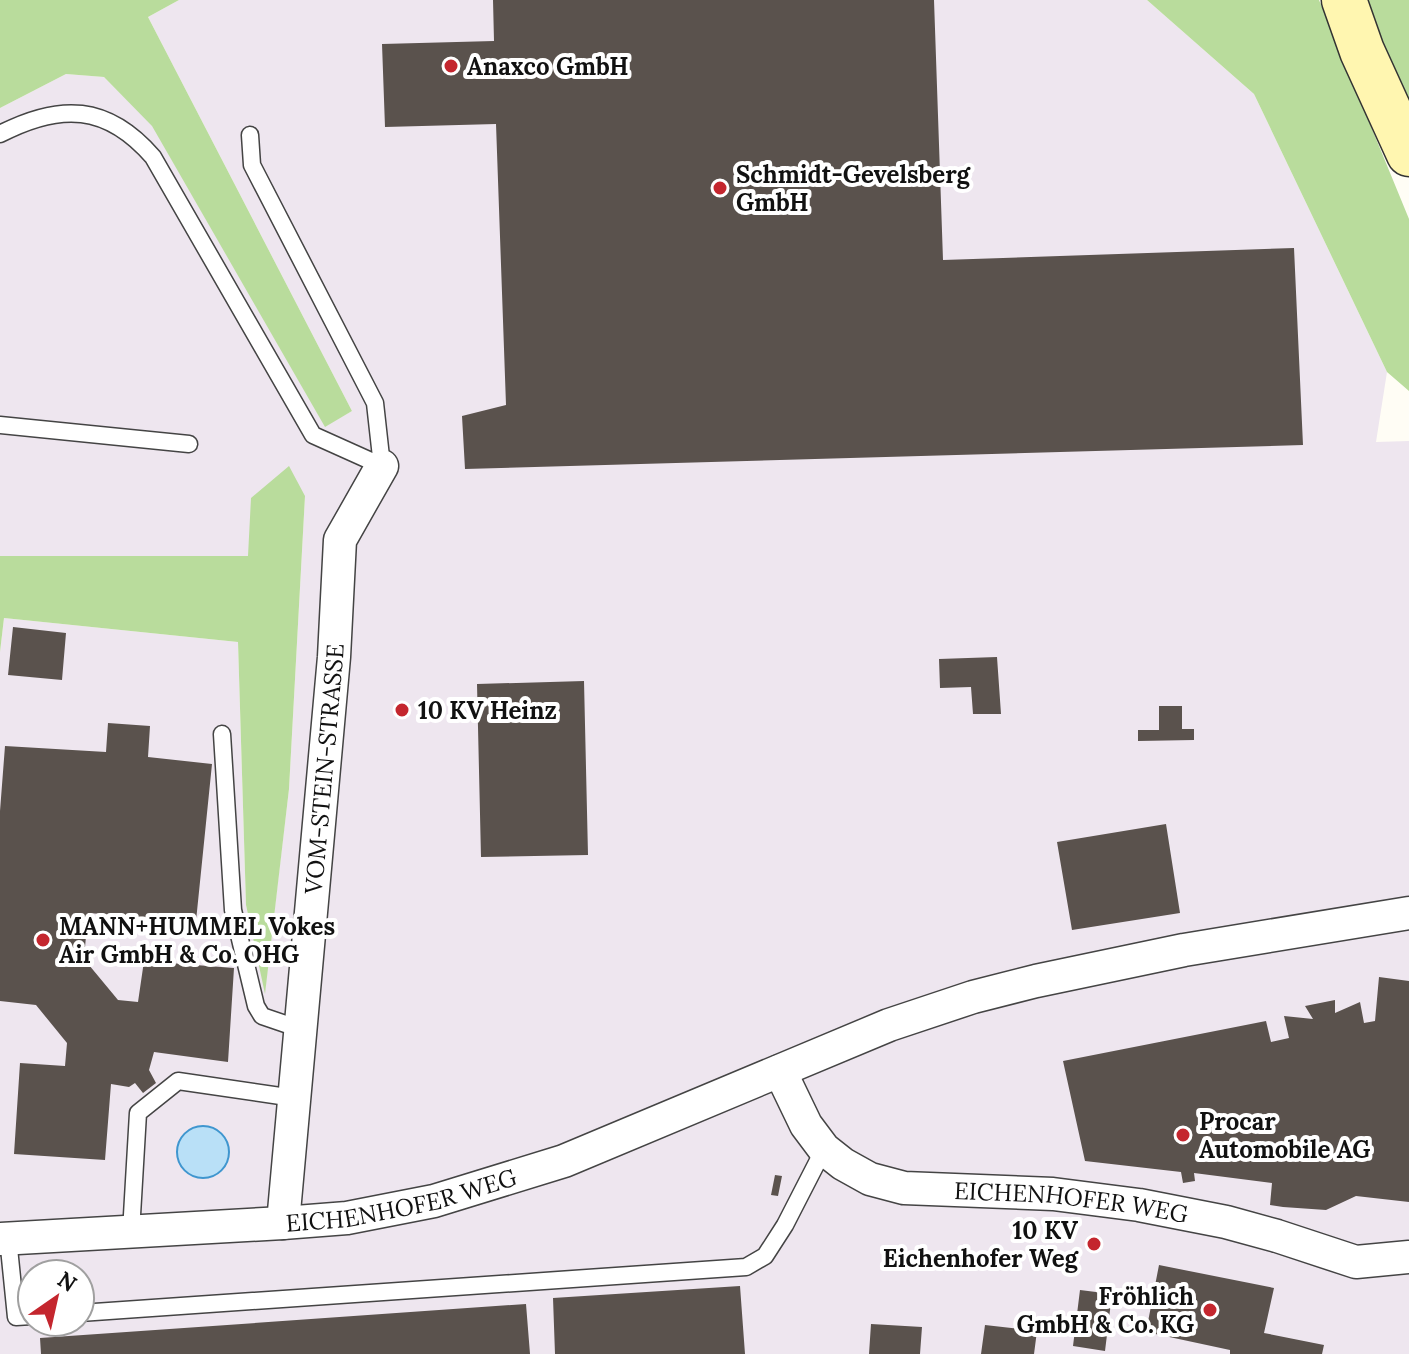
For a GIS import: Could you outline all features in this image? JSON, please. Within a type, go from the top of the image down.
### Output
[{"type":"main road","points":[[1344,0],[1362,51],[1409,154]]},
{"type":"street","name":"VOM-STEIN-STRASSE","points":[[283,1223],[334,657],[340,540],[382,466]]},
{"type":"street","name":"EICHENHOFER WEG","points":[[4,1238],[347,1218],[434,1201],[564,1161],[889,1025],[973,997],[1184,950],[1409,913]]},
{"type":"street","name":"EICHENHOFER WEG","points":[[780,1071],[806,1125],[824,1149],[870,1179],[904,1188],[1053,1194],[1111,1201],[1226,1222],[1356,1262],[1409,1257]]},
{"type":"lane","points":[[0,134],[19,124],[59,113],[85,113],[110,121],[135,136],[153,157],[313,435],[382,466]]},
{"type":"lane","points":[[250,135],[252,165],[375,403],[382,466]]},
{"type":"lane","points":[[0,425],[189,444]]},
{"type":"lane","points":[[222,734],[233,910],[256,1006],[262,1016],[300,1029]]},
{"type":"lane","points":[[131,1232],[138,1113],[178,1081],[294,1098]]},
{"type":"lane","points":[[96,1312],[746,1267],[762,1259],[771,1246],[824,1149]]},
{"type":"lane","points":[[4,1238],[16,1317]]},
{"type":"shaded area","points":[[179,0],[1147,0],[1254,94],[1387,372],[1376,442],[1409,441],[1409,1354],[0,1354],[0,652],[4,618],[238,642],[246,905],[265,990],[289,789],[305,496],[248,556],[0,556],[0,108],[66,74],[104,77],[152,125],[325,426],[352,411],[148,17]]},
{"type":"green space","points":[[0,0],[179,0],[148,17],[352,411],[325,427],[152,126],[104,77],[66,74],[0,108]]},
{"type":"green space","points":[[1147,0],[1319,0],[1409,219],[1409,391],[1387,372],[1254,94]]},
{"type":"green space","points":[[1367,0],[1409,0],[1409,100],[1383,54]]},
{"type":"green space","points":[[289,466],[305,496],[289,789],[265,994],[246,905],[238,642],[4,618],[0,652],[0,556],[248,556],[251,498]]},
{"type":"water","points":[[203,1126],[221,1134],[229,1152],[221,1170],[203,1178],[185,1170],[177,1152],[185,1134]]},
{"type":"building","name":"Schmidt-Gevelsberg GmbH","points":[[493,0],[934,0],[943,260],[1294,248],[1303,445],[465,469],[462,416],[506,405],[496,124],[385,127],[382,44],[494,41]]},
{"type":"building","points":[[13,627],[66,633],[62,680],[8,675]]},
{"type":"building","points":[[997,657],[1001,714],[973,714],[971,687],[940,688],[939,659]]},
{"type":"building","points":[[584,681],[588,855],[481,857],[477,684]]},
{"type":"building","name":"10 KV Heinz","points":[[405,703],[408,717],[400,718],[397,704]]},
{"type":"building","points":[[1159,706],[1182,706],[1182,729],[1194,729],[1194,740],[1138,741],[1138,730],[1159,730]]},
{"type":"building","name":"MANN+HUMMEL Vokes Air GmbH & Co. OHG","points":[[108,723],[150,726],[148,757],[212,764],[196,921],[88,913],[84,959],[118,1000],[138,1002],[144,961],[234,968],[228,1062],[154,1052],[149,1070],[156,1083],[143,1093],[135,1083],[129,1087],[111,1084],[105,1160],[14,1154],[20,1063],[65,1066],[67,1043],[36,1005],[0,1001],[0,811],[5,746],[106,752]]},
{"type":"building","points":[[1166,824],[1180,913],[1072,930],[1057,842]]},
{"type":"building","points":[[1379,977],[1409,981],[1409,1202],[1356,1196],[1326,1210],[1283,1207],[1270,1205],[1272,1183],[1194,1173],[1195,1181],[1183,1183],[1181,1172],[1085,1161],[1063,1061],[1266,1021],[1271,1042],[1289,1038],[1284,1016],[1313,1019],[1305,1006],[1335,1000],[1335,1013],[1360,1002],[1364,1023],[1375,1021]]},
{"type":"building","points":[[775,1175],[782,1176],[778,1196],[771,1195]]},
{"type":"building","name":"10 KV Eichenhofer Weg","points":[[1088,1239],[1101,1240],[1100,1249],[1087,1247]]},
{"type":"building","name":"Fröhlich GmbH & Co. KG","points":[[1159,1265],[1274,1288],[1264,1333],[1324,1345],[1322,1354],[1230,1354],[1230,1350],[1146,1332]]},
{"type":"building","points":[[740,1286],[745,1354],[555,1354],[553,1298]]},
{"type":"building","points":[[1080,1290],[1112,1294],[1105,1351],[1073,1346]]},
{"type":"building","points":[[526,1304],[530,1354],[41,1354],[40,1338],[96,1338],[96,1334]]},
{"type":"building","points":[[871,1324],[922,1327],[920,1354],[869,1354]]},
{"type":"building","points":[[985,1325],[1037,1331],[1034,1354],[981,1354]]},
{"type":"place","name":"Anaxco GmbH","points":[[451,66]]},
{"type":"place","name":"Schmidt-Gevelsberg GmbH","points":[[720,188]]},
{"type":"place","name":"10 KV Heinz","points":[[402,710]]},
{"type":"place","name":"MANN+HUMMEL Vokes Air GmbH & Co. OHG","points":[[43,940]]},
{"type":"place","name":"Procar Automobile AG","points":[[1183,1135]]},
{"type":"place","name":"10 KV Eichenhofer Weg","points":[[1094,1244]]},
{"type":"place","name":"Fröhlich GmbH & Co. KG","points":[[1210,1310]]}]
